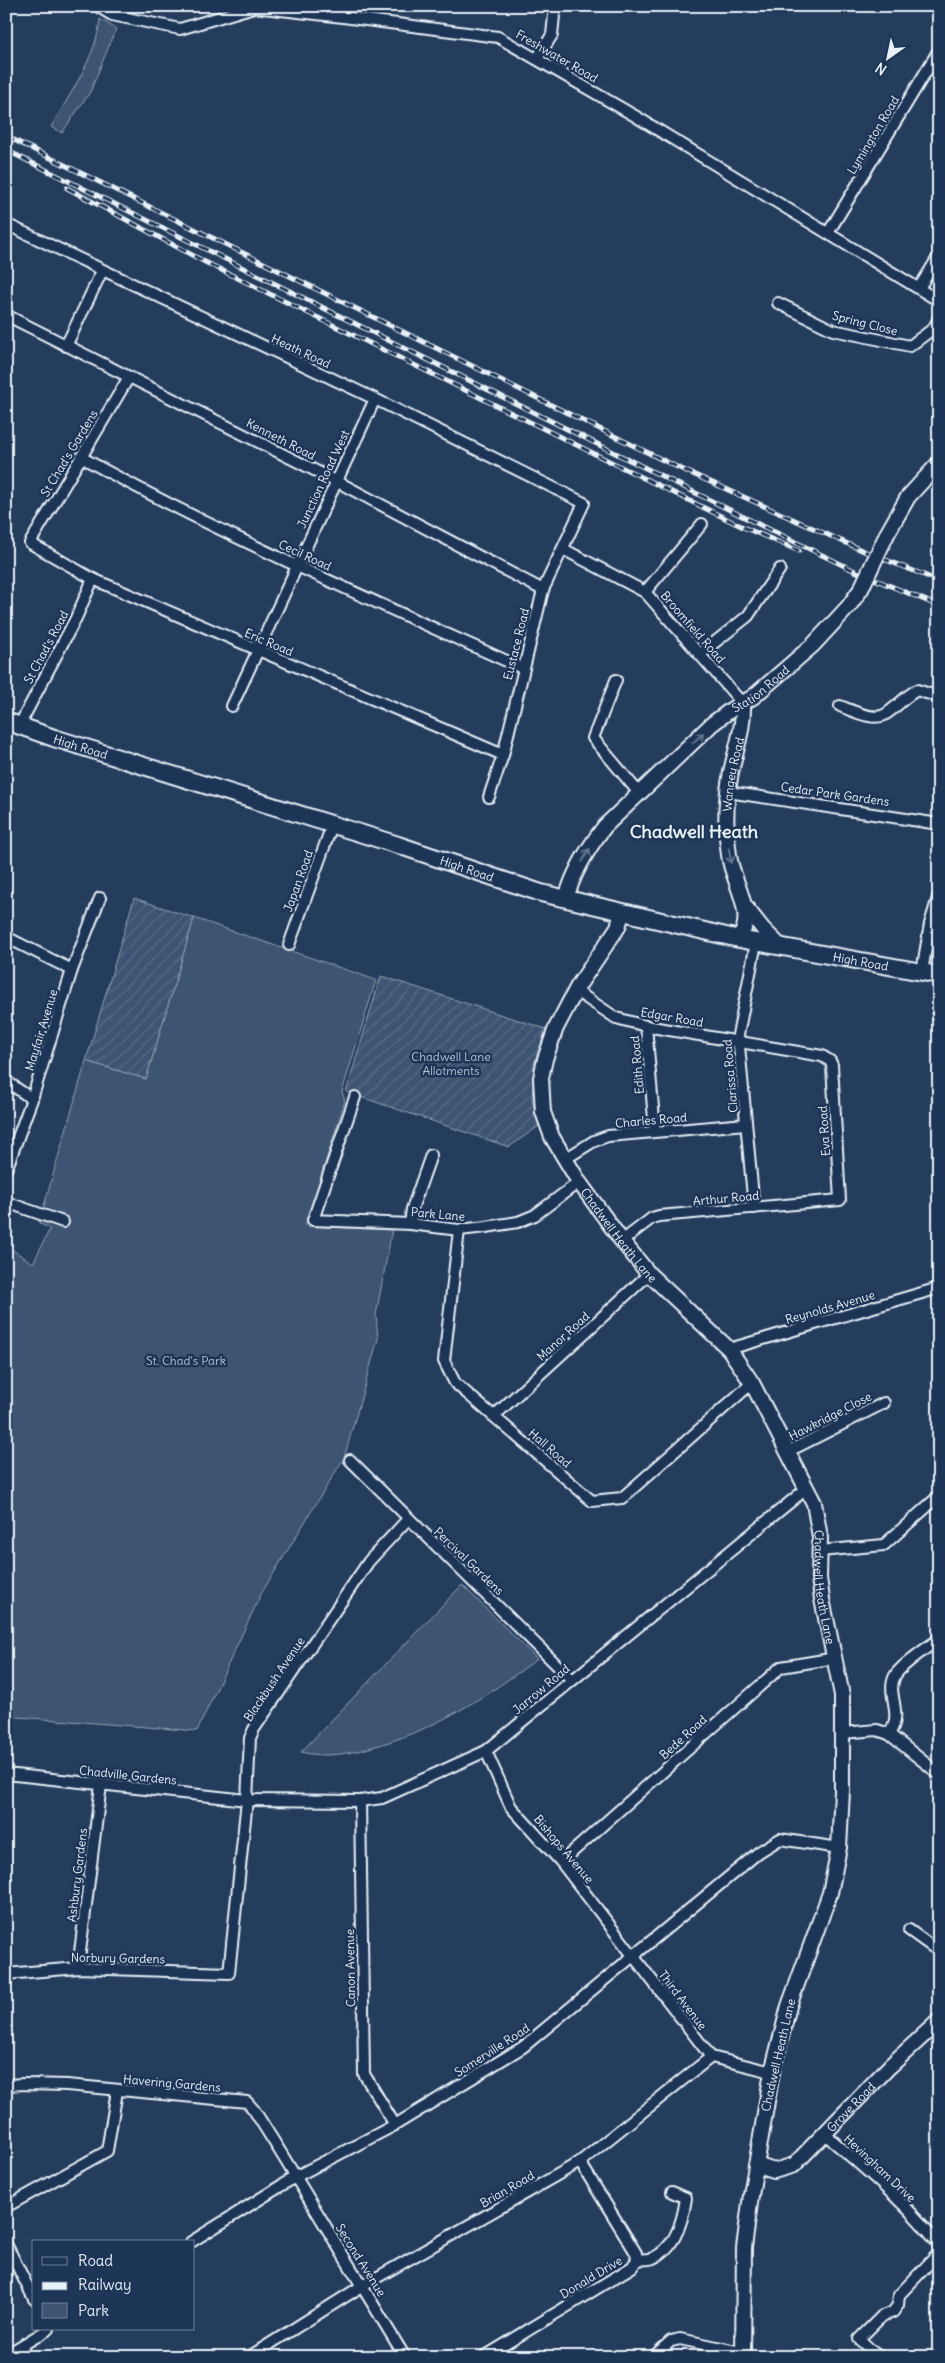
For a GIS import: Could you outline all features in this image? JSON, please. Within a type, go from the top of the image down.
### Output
[{"type":"main road","name":"High Road","points":[[13,723],[144,767],[332,825],[522,887],[566,899],[739,940],[939,975]]},
{"type":"street","name":"Freshwater Road","points":[[97,6],[112,15],[180,29],[254,8],[343,17],[498,37],[635,116],[939,301]]},
{"type":"street","points":[[537,60],[552,35],[555,6]]},
{"type":"street","name":"Lymington Road","points":[[828,233],[939,50]]},
{"type":"street","name":"Heath Road","points":[[6,224],[374,399],[584,503]]},
{"type":"street","points":[[919,288],[939,256]]},
{"type":"street","points":[[66,346],[102,271]]},
{"type":"street","name":"Spring Close","points":[[778,303],[833,330],[910,346],[934,328],[939,318]]},
{"type":"street","name":"Kenneth Road","points":[[6,315],[336,481],[542,590]]},
{"type":"street","name":"St Chad's Gardens","points":[[30,543],[129,377]]},
{"type":"street","name":"Junction Road West","points":[[232,706],[374,399]]},
{"type":"street","name":"Cecil Road","points":[[81,457],[124,481],[296,566],[522,668]]},
{"type":"street","name":"Station Road","points":[[566,899],[572,879],[595,839],[639,793],[732,708],[743,704],[773,681],[850,606],[861,589],[887,534],[908,497],[939,463]]},
{"type":"street","name":"Eustace Road","points":[[489,797],[503,754],[542,590],[584,503]]},
{"type":"street","points":[[645,592],[702,524]]},
{"type":"street","name":"Eric Road","points":[[30,543],[93,579],[257,651],[503,754]]},
{"type":"street","name":"Broomfield Road","points":[[562,549],[645,592],[743,704]]},
{"type":"street","points":[[700,654],[748,616],[780,569]]},
{"type":"street","name":"St Chad's Road","points":[[13,723],[76,618],[93,579]]},
{"type":"street","points":[[616,680],[593,738],[639,793]]},
{"type":"street","points":[[840,706],[873,716],[881,716],[906,695],[917,690],[939,697]]},
{"type":"street","name":"Wangey Road","points":[[739,940],[744,927],[744,904],[729,856],[728,792],[743,718],[743,704]]},
{"type":"street","points":[[721,718],[728,720],[740,734]]},
{"type":"street","name":"Cedar Park Gardens","points":[[728,792],[939,824]]},
{"type":"street","name":"Japan Road","points":[[289,945],[332,825]]},
{"type":"street","points":[[922,972],[930,924],[939,894]]},
{"type":"street","name":"Mayfair Avenue","points":[[6,1170],[32,1099],[72,970],[100,898]]},
{"type":"street","name":"Wangey Road","points":[[744,904],[763,929],[781,947]]},
{"type":"street","name":"Chadwell Heath Lane","points":[[622,913],[618,927],[576,991],[556,1028],[545,1059],[541,1078],[543,1112],[552,1137],[578,1182],[622,1241],[649,1274],[729,1349],[752,1383],[814,1502],[818,1520],[819,1578],[822,1599],[836,1658],[842,1696],[843,1733],[839,1848],[830,1893],[788,2006],[772,2072],[744,2248],[744,2355]]},
{"type":"street","points":[[6,937],[72,970]]},
{"type":"street","name":"Clarissa Road","points":[[754,1208],[738,1035],[756,943]]},
{"type":"street","name":"Edgar Road","points":[[576,991],[616,1018],[646,1026],[822,1056],[830,1061]]},
{"type":"street","name":"Edith Road","points":[[646,1026],[655,1131]]},
{"type":"street","name":"Eva Road","points":[[830,1061],[832,1065],[840,1200]]},
{"type":"street","points":[[6,1081],[32,1099]]},
{"type":"street","name":"Park Lane","points":[[355,1097],[312,1220],[410,1224],[458,1230],[518,1222],[535,1215],[578,1182]]},
{"type":"street","name":"Charles Road","points":[[565,1159],[594,1141],[608,1136],[746,1124]]},
{"type":"street","points":[[410,1224],[412,1209],[431,1155]]},
{"type":"street","name":"Arthur Road","points":[[622,1241],[652,1218],[659,1216],[840,1200]]},
{"type":"street","points":[[6,1202],[63,1222]]},
{"type":"street","name":"Hall Road","points":[[458,1230],[444,1361],[455,1383],[592,1501],[622,1498],[752,1383]]},
{"type":"street","name":"Manor Road","points":[[494,1416],[649,1274]]},
{"type":"street","name":"Reynolds Avenue","points":[[729,1349],[939,1288]]},
{"type":"street","name":"Hawkridge Close","points":[[787,1452],[884,1403]]},
{"type":"street","name":"Percival Gardens","points":[[350,1460],[571,1679]]},
{"type":"street","name":"Jarrow Road","points":[[247,1800],[360,1801],[382,1798],[486,1751],[571,1679],[806,1489]]},
{"type":"street","points":[[820,1552],[884,1545],[939,1496]]},
{"type":"street","name":"Blackbush Avenue","points":[[229,1973],[247,1800],[250,1738],[254,1729],[370,1561],[408,1519]]},
{"type":"street","points":[[889,1734],[897,1718],[892,1686],[896,1675],[939,1638]]},
{"type":"street","name":"Bede Road","points":[[561,1862],[780,1667],[836,1658]]},
{"type":"street","points":[[843,1733],[877,1730],[889,1734],[939,1774]]},
{"type":"street","name":"Bishops Avenue","points":[[486,1751],[511,1807],[561,1862],[634,1957]]},
{"type":"street","name":"Chadville Gardens","points":[[6,1774],[247,1800]]},
{"type":"street","name":"Ashbury Gardens","points":[[78,1968],[101,1785]]},
{"type":"street","name":"Canon Avenue","points":[[360,1801],[364,2074],[395,2125]]},
{"type":"street","name":"Somerville Road","points":[[194,2240],[295,2177],[395,2125],[523,2047],[759,1852],[780,1839],[839,1848]]},
{"type":"street","points":[[909,1930],[934,1948],[939,1942]]},
{"type":"street","name":"Third Avenue","points":[[634,1957],[711,2057]]},
{"type":"street","name":"Norbury Gardens","points":[[6,1974],[78,1968],[229,1973]]},
{"type":"street","name":"Grove Road","points":[[756,2164],[774,2171],[794,2165],[920,2036],[939,2021]]},
{"type":"street","points":[[711,2057],[772,2072]]},
{"type":"street","name":"Brian Road","points":[[249,2357],[362,2286],[580,2162],[711,2057]]},
{"type":"street","name":"Havering Gardens","points":[[6,2086],[33,2084],[247,2102],[254,2110],[295,2177]]},
{"type":"street","points":[[6,2207],[106,2151],[117,2091]]},
{"type":"street","name":"Hevingham Drive","points":[[824,2133],[899,2201],[939,2245]]},
{"type":"street","name":"Donald Drive","points":[[484,2357],[632,2267],[637,2260],[636,2252],[580,2162]]},
{"type":"street","name":"Second Avenue","points":[[295,2177],[405,2357]]},
{"type":"street","points":[[637,2260],[652,2258],[664,2250],[682,2224],[686,2198],[672,2192]]},
{"type":"street","points":[[6,2244],[32,2296]]},
{"type":"street","points":[[881,2357],[859,2339],[882,2316],[893,2312],[898,2305],[899,2295],[939,2253]]},
{"type":"street","points":[[6,2355],[47,2330]]},
{"type":"street","points":[[653,2357],[671,2341],[680,2339],[744,2355]]},
{"type":"green space","points":[[100,19],[116,29],[90,92],[62,133],[51,127],[88,61],[98,33]]},
{"type":"green space","points":[[134,898],[194,918],[146,1079],[86,1061]]},
{"type":"green space","name":"St. Chad's Park","points":[[194,918],[376,980],[342,1092],[345,1101],[305,1226],[392,1230],[376,1315],[378,1339],[344,1458],[261,1594],[197,1731],[6,1716],[6,1246],[33,1263],[50,1229],[39,1223],[86,1061],[146,1079]]},
{"type":"green space","name":"Chadwell Lane Allotments","points":[[381,976],[546,1029],[534,1064],[532,1099],[539,1126],[509,1147],[346,1092]]},
{"type":"green space","points":[[462,1585],[537,1659],[457,1712],[415,1732],[369,1748],[344,1753],[318,1755],[301,1752]]},
{"type":"railway","points":[[6,136],[677,467],[866,552],[939,581]]},
{"type":"railway","points":[[6,150],[748,519],[857,572],[939,606]]},
{"type":"railway","points":[[67,188],[205,262],[743,527],[799,551]]},
{"type":"district","name":"Chadwell Heath","points":[[694,831]]}]
